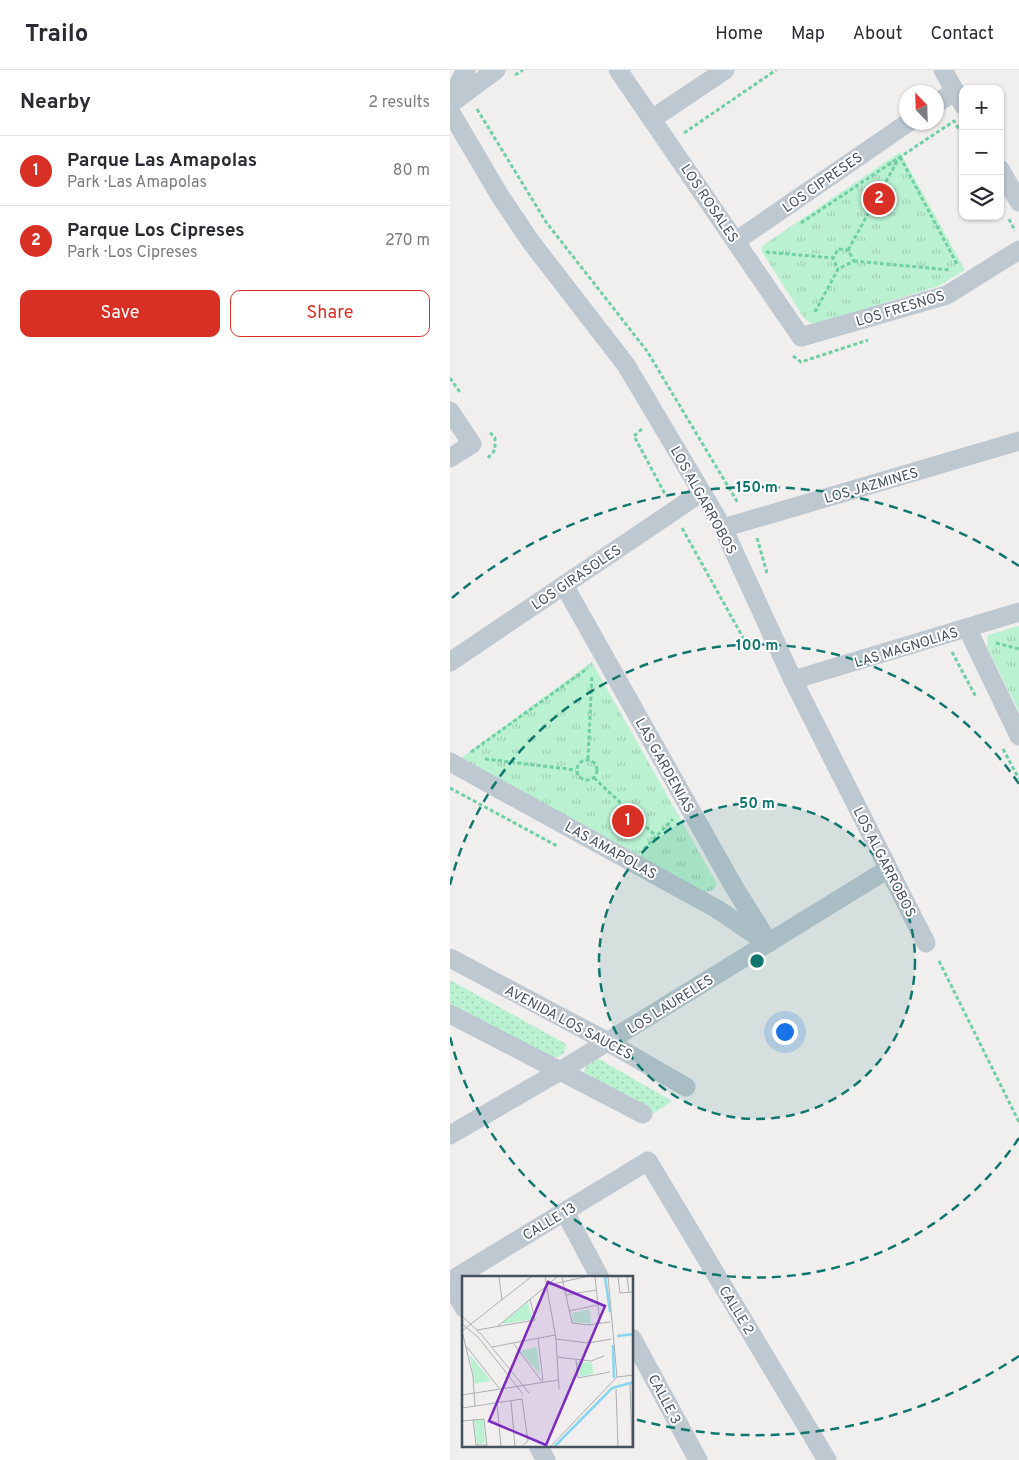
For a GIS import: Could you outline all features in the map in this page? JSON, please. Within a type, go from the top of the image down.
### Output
[{"type":"street","points":[[450,102],[466,70]]},
{"type":"street","points":[[450,102],[496,70]]},
{"type":"street","name":"LOS ROSALES","points":[[618,70],[801,337]]},
{"type":"street","points":[[652,119],[726,70]]},
{"type":"street","points":[[943,70],[959,98],[944,102]]},
{"type":"street","name":"LOS ALGARROBOS","points":[[450,111],[500,196],[531,242],[626,365],[723,528],[793,680],[926,943]]},
{"type":"street","name":"LOS CIPRESES","points":[[736,242],[899,129]]},
{"type":"street","points":[[1003,175],[1019,202]]},
{"type":"street","name":"LOS FRESNOS","points":[[801,337],[947,295],[1019,250]]},
{"type":"street","points":[[450,411],[472,444],[450,458]]},
{"type":"street","name":"LOS JAZMINES","points":[[723,528],[1019,442]]},
{"type":"street","name":"LOS GIRASOLES","points":[[450,662],[702,492]]},
{"type":"street","name":"LAS GARDENIAS","points":[[564,585],[734,888],[769,943]]},
{"type":"street","name":"LAS MAGNOLIAS","points":[[793,680],[1019,612]]},
{"type":"street","points":[[967,628],[1019,736]]},
{"type":"street","name":"LAS AMAPOLAS","points":[[450,762],[717,909],[769,943]]},
{"type":"street","name":"LOS LAURELES","points":[[450,1135],[560,1072],[888,869]]},
{"type":"street","name":"AVENIDA LOS SAUCES","points":[[450,958],[686,1086]]},
{"type":"street","points":[[450,1014],[643,1114]]},
{"type":"street","name":"CALLE 13","points":[[450,1282],[648,1161]]},
{"type":"street","name":"CALLE 2","points":[[648,1161],[827,1460]]},
{"type":"street","points":[[565,1212],[599,1276]]},
{"type":"street","points":[[450,1282],[462,1304]]},
{"type":"street","name":"CALLE 3","points":[[634,1342],[698,1460]]},
{"type":"street","points":[[539,1448],[546,1460]]},
{"type":"path","points":[[690,141],[684,133],[776,70]]},
{"type":"path","points":[[474,104],[546,222],[647,351],[738,503]]},
{"type":"path","points":[[796,227],[954,121],[959,130]]},
{"type":"path","points":[[848,250],[900,157]]},
{"type":"path","points":[[815,313],[838,269],[854,261],[960,271],[900,157]]},
{"type":"path","points":[[833,258],[838,249],[848,250]]},
{"type":"path","points":[[768,260],[763,250],[833,258]]},
{"type":"path","points":[[848,250],[854,261]]},
{"type":"path","points":[[833,258],[838,269]]},
{"type":"path","points":[[789,352],[801,362],[873,339]]},
{"type":"path","points":[[648,422],[634,436],[668,498]]},
{"type":"path","points":[[674,533],[688,523]]},
{"type":"path","points":[[682,528],[746,643],[759,637]]},
{"type":"path","points":[[990,641],[1019,649]]},
{"type":"path","points":[[470,752],[592,665],[588,760]]},
{"type":"path","points":[[482,758],[576,770]]},
{"type":"path","points":[[582,760],[588,760],[597,766],[594,778],[585,781],[580,779],[576,770],[582,760]]},
{"type":"path","points":[[594,778],[656,836]]},
{"type":"path","points":[[450,788],[562,848]]},
{"type":"path","points":[[940,960],[1019,1122]]},
{"type":"green space","points":[[900,152],[965,270],[939,286],[818,323],[810,323],[804,318],[762,252],[762,246]]},
{"type":"green space","points":[[1019,626],[1019,712],[987,647],[988,635]]},
{"type":"green space","points":[[592,662],[717,884],[713,890],[703,893],[461,758]]},
{"type":"green space","points":[[450,980],[566,1044],[564,1053],[558,1057],[548,1057],[450,1003]]},
{"type":"green space","points":[[599,1059],[672,1101],[654,1113],[587,1078],[584,1070],[589,1063]]},
{"type":"place","name":"Parque Los Cipreses","points":[[879,199]]},
{"type":"place","name":"Parque Las Amapolas","points":[[628,821]]}]
